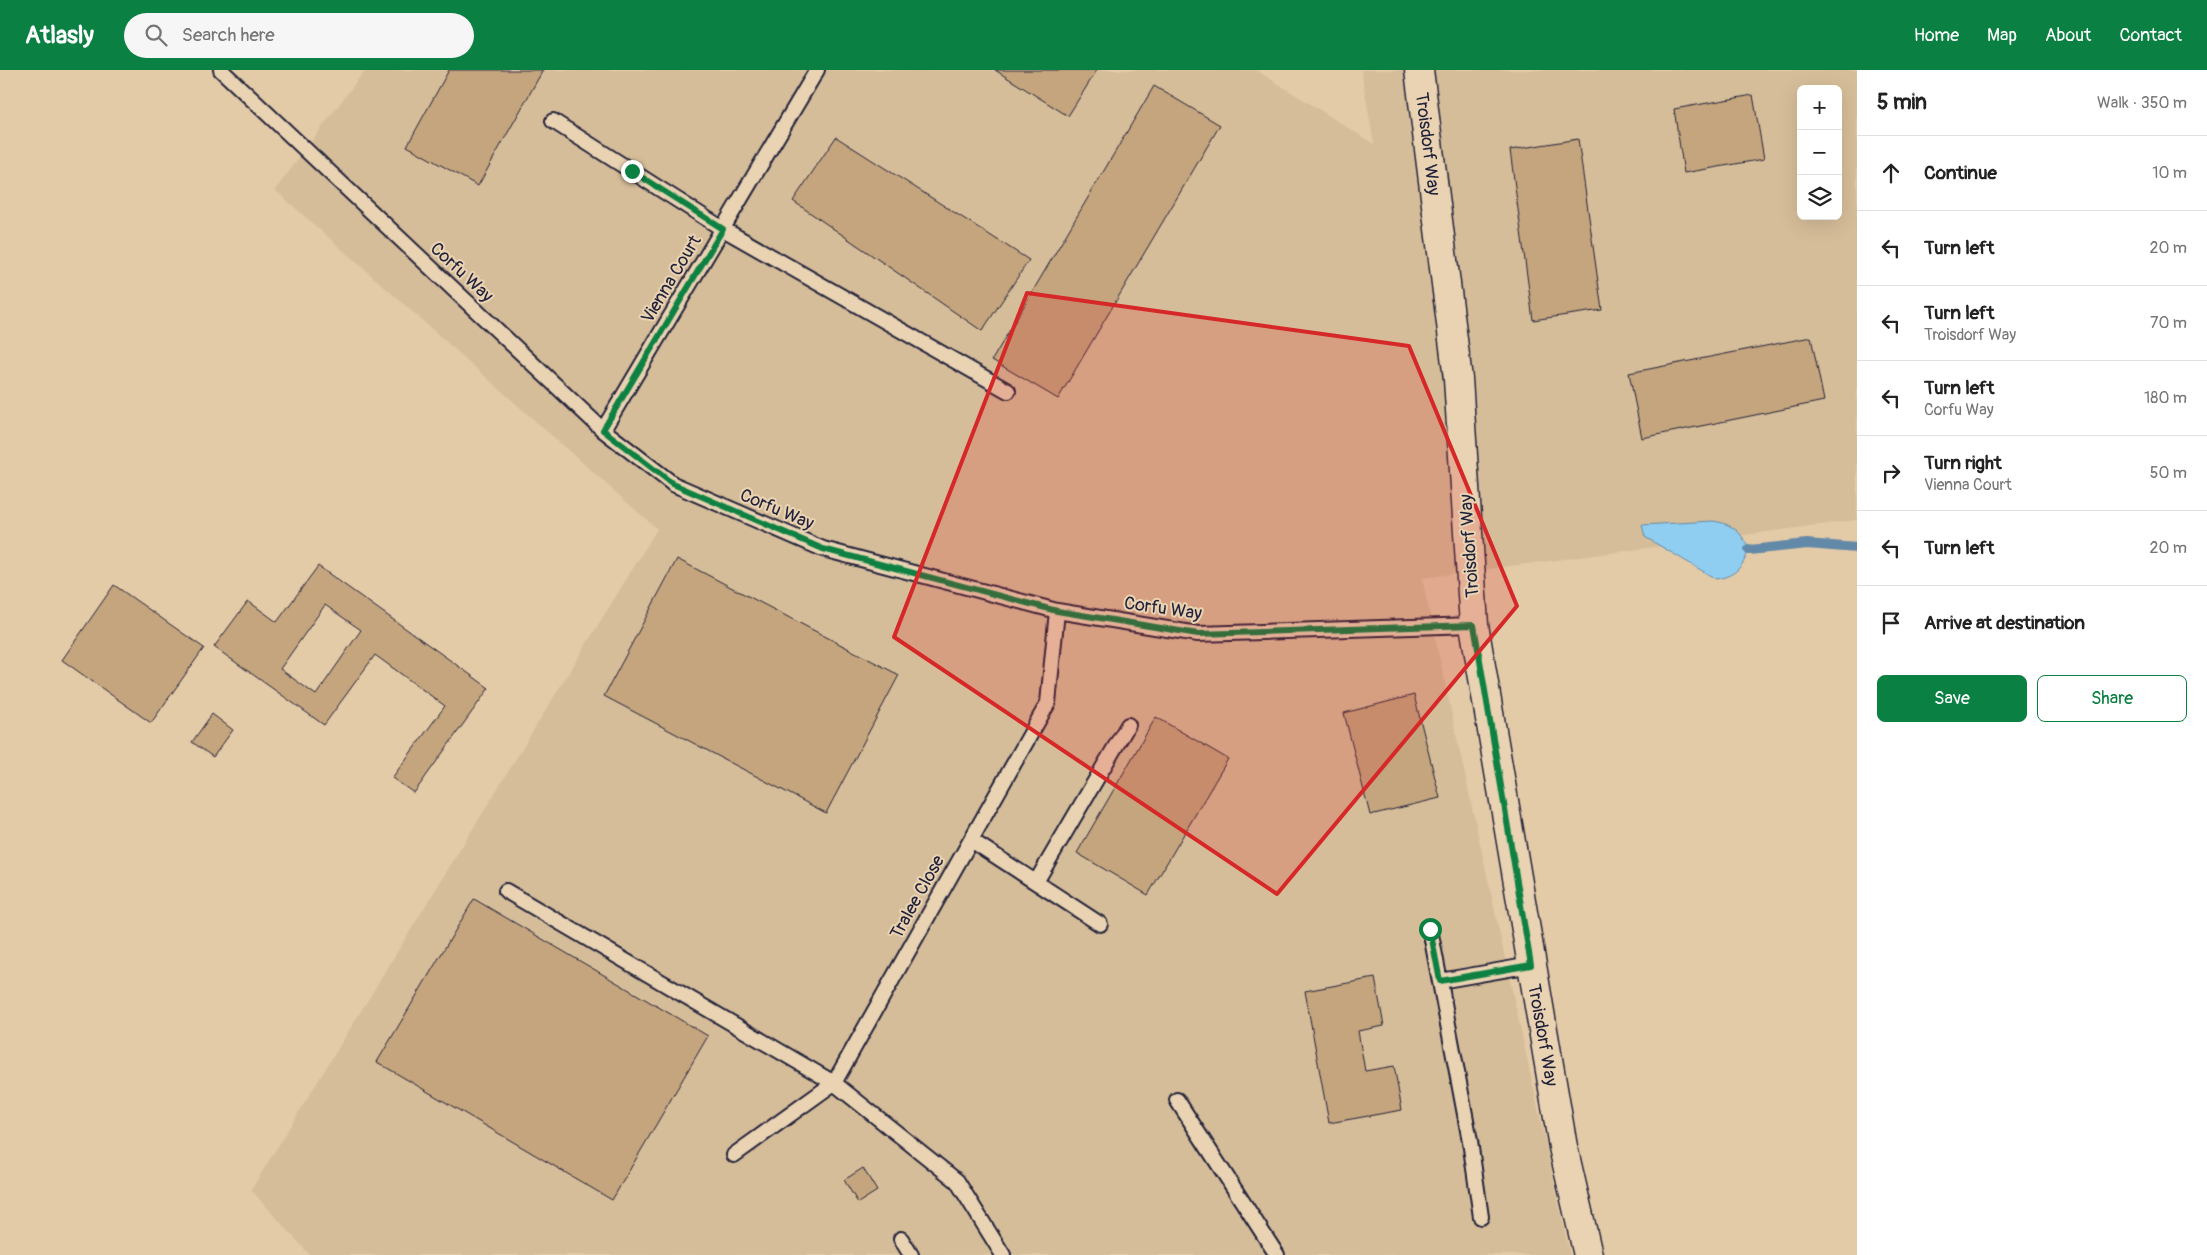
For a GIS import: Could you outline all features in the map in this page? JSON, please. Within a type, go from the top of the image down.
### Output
[{"type":"street","name":"Troisdorf Way","points":[[1419,70],[1458,379],[1474,625],[1563,1147],[1588,1255]]},
{"type":"lane","name":"Corfu Way","points":[[221,70],[603,430],[673,484],[823,549],[1057,611],[1198,634],[1474,625]]},
{"type":"lane","name":"Vienna Court","points":[[603,430],[817,70]]},
{"type":"lane","points":[[553,121],[723,229],[1008,391]]},
{"type":"lane","name":"Tralee Close","points":[[734,1155],[834,1083],[1048,703],[1057,611]]},
{"type":"lane","points":[[1036,882],[1128,725]]},
{"type":"lane","points":[[971,840],[1100,924]]},
{"type":"lane","points":[[506,891],[834,1083],[957,1181],[1003,1255]]},
{"type":"lane","points":[[1430,929],[1470,1141],[1481,1217]]},
{"type":"lane","points":[[1440,981],[1531,965]]},
{"type":"lane","points":[[1177,1100],[1277,1255]]},
{"type":"lane","points":[[901,1239],[911,1255]]},
{"type":"highlighted area","points":[[1027,293],[1409,346],[1517,606],[1277,894],[894,637]]},
{"type":"shaded area","points":[[365,70],[1256,70],[1374,144],[1361,70],[1857,70],[1857,520],[1422,578],[1570,1255],[310,1255],[251,1190],[657,529],[275,190]]},
{"type":"water","points":[[1713,521],[1726,524],[1736,530],[1743,538],[1749,550],[1744,562],[1737,570],[1728,576],[1716,579],[1645,537],[1642,525]]},
{"type":"building","points":[[449,70],[543,70],[478,186],[407,146]]},
{"type":"building","points":[[995,70],[1097,70],[1068,116]]},
{"type":"building","points":[[1154,86],[1220,125],[1058,399],[992,360]]},
{"type":"building","points":[[1753,95],[1764,159],[1684,173],[1674,109]]},
{"type":"building","points":[[836,137],[1029,260],[982,331],[793,201]]},
{"type":"building","points":[[1578,139],[1602,310],[1533,320],[1510,150]]},
{"type":"building","points":[[1811,337],[1824,401],[1642,438],[1629,373]]},
{"type":"building","points":[[677,559],[899,675],[826,813],[604,696]]},
{"type":"building","points":[[318,566],[489,688],[414,793],[392,778],[445,706],[375,655],[324,725],[214,647],[248,601],[277,622]],"holes":[[[325,605],[361,630],[316,695],[280,669]]]},
{"type":"building","points":[[114,585],[204,648],[151,723],[62,660]]},
{"type":"building","points":[[1414,695],[1440,798],[1370,815],[1344,713]]},
{"type":"building","points":[[212,714],[233,730],[213,757],[192,742]]},
{"type":"building","points":[[1156,717],[1228,759],[1148,895],[1077,853]]},
{"type":"building","points":[[474,899],[708,1036],[612,1200],[377,1062]]},
{"type":"building","points":[[1375,978],[1384,1026],[1358,1031],[1365,1071],[1394,1066],[1402,1110],[1329,1123],[1305,991]]},
{"type":"building","points":[[863,1168],[877,1191],[858,1203],[844,1180]]},
{"type":"waterway","points":[[1749,550],[1807,544],[1857,548]]},
{"type":"route","points":[[632,171],[723,229],[603,430],[673,484],[823,549],[1057,611],[1198,634],[1474,625],[1531,965],[1440,981],[1430,929]]}]
